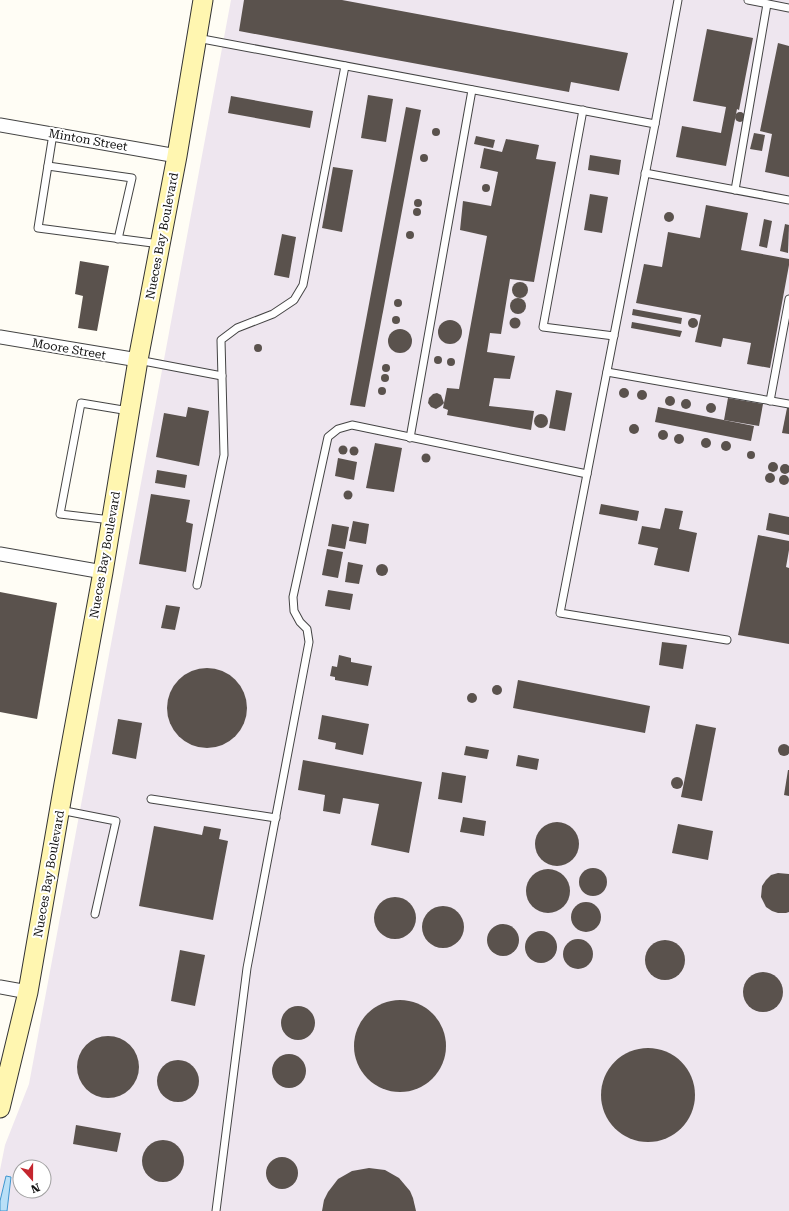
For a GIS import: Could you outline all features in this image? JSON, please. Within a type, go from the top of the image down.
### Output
[{"type":"street","name":"Nueces Bay Boulevard","points":[[0,1108],[28,992],[59,810],[103,572],[138,360],[177,156],[203,0]]},
{"type":"street","name":"Minton Street","points":[[0,125],[177,156]]},
{"type":"street","name":"Moore Street","points":[[0,337],[138,360]]},
{"type":"street","points":[[0,554],[103,572]]},
{"type":"street","points":[[0,988],[28,992]]},
{"type":"lane","points":[[678,0],[646,173],[560,613],[727,640]]},
{"type":"lane","points":[[748,0],[789,8]]},
{"type":"lane","points":[[735,190],[767,4]]},
{"type":"lane","points":[[197,38],[655,124]]},
{"type":"lane","points":[[197,585],[224,455],[221,340],[237,328],[272,314],[294,300],[303,285],[345,66]]},
{"type":"lane","points":[[410,438],[472,90]]},
{"type":"lane","points":[[583,110],[544,327],[614,336]]},
{"type":"lane","points":[[53,134],[38,228],[160,244]]},
{"type":"lane","points":[[48,166],[132,178],[118,239]]},
{"type":"lane","points":[[646,173],[789,200]]},
{"type":"lane","points":[[770,401],[789,299]]},
{"type":"lane","points":[[138,360],[222,376]]},
{"type":"lane","points":[[607,372],[789,404]]},
{"type":"lane","points":[[112,520],[60,514],[81,403],[130,411]]},
{"type":"lane","points":[[216,1211],[247,968],[309,642],[307,629],[300,622],[294,610],[293,597],[328,437],[338,429],[352,425],[587,474]]},
{"type":"lane","points":[[151,799],[276,818]]},
{"type":"lane","points":[[59,810],[116,821],[95,914]]},
{"type":"shaded area","points":[[231,0],[789,0],[789,1211],[0,1211],[0,1170],[5,1145],[29,1084]]},
{"type":"water","points":[[6,1176],[11,1177],[7,1211],[0,1211],[0,1201]]},
{"type":"building","points":[[244,0],[342,0],[628,53],[619,91],[571,82],[569,92],[239,31]]},
{"type":"building","points":[[707,29],[753,38],[726,166],[676,157],[682,126],[721,133],[726,107],[693,101]]},
{"type":"building","points":[[778,43],[789,46],[789,177],[765,172],[772,134],[760,131]]},
{"type":"building","points":[[368,95],[393,99],[386,142],[361,138]]},
{"type":"building","points":[[231,96],[313,111],[310,128],[228,113]]},
{"type":"building","points":[[406,107],[421,110],[365,407],[350,405]]},
{"type":"building","points":[[740,112],[745,117],[740,122],[735,117]]},
{"type":"building","points":[[434,128],[438,128],[440,132],[438,136],[434,136],[432,134],[432,130]]},
{"type":"building","points":[[754,133],[765,135],[762,151],[750,149]]},
{"type":"building","points":[[476,136],[495,140],[493,148],[474,144]]},
{"type":"building","points":[[506,139],[539,145],[536,159],[556,162],[534,282],[510,279],[501,334],[490,333],[487,352],[515,356],[510,379],[494,378],[489,406],[534,411],[531,430],[447,415],[448,410],[443,408],[447,388],[459,389],[487,236],[460,230],[463,201],[491,206],[498,172],[480,168],[484,148],[502,152]]},
{"type":"building","points":[[422,154],[426,154],[428,158],[426,162],[422,162],[420,160],[420,156]]},
{"type":"building","points":[[590,155],[621,160],[619,175],[588,170]]},
{"type":"building","points":[[333,167],[353,170],[342,232],[322,228]]},
{"type":"building","points":[[484,184],[488,184],[490,188],[488,192],[484,192],[482,190],[482,186]]},
{"type":"building","points":[[590,194],[608,197],[602,233],[584,230]]},
{"type":"building","points":[[416,199],[420,199],[422,203],[420,207],[416,207],[414,205],[414,201]]},
{"type":"building","points":[[706,205],[748,213],[741,250],[789,259],[770,368],[747,364],[751,343],[723,338],[721,347],[695,342],[701,315],[636,303],[644,264],[662,267],[668,232],[700,238]]},
{"type":"building","points":[[415,208],[419,208],[421,212],[419,216],[415,216],[413,214],[413,210]]},
{"type":"building","points":[[667,212],[671,212],[674,217],[671,222],[667,222],[664,219],[664,215]]},
{"type":"building","points":[[764,219],[772,221],[767,248],[759,246]]},
{"type":"building","points":[[785,224],[789,225],[788,253],[780,251]]},
{"type":"building","points":[[408,231],[412,231],[414,235],[412,239],[408,239],[406,237],[406,233]]},
{"type":"building","points":[[282,234],[296,237],[289,278],[274,275]]},
{"type":"building","points":[[80,261],[109,266],[97,331],[78,328],[83,296],[75,294]]},
{"type":"building","points":[[520,282],[526,284],[528,290],[526,296],[520,298],[514,296],[512,290],[514,284]]},
{"type":"building","points":[[518,298],[525,303],[526,306],[521,313],[518,314],[511,309],[510,306],[515,299]]},
{"type":"building","points":[[396,299],[400,299],[402,303],[400,307],[396,307],[394,305],[394,301]]},
{"type":"building","points":[[633,309],[682,318],[681,324],[632,315]]},
{"type":"building","points":[[394,316],[398,316],[400,320],[398,324],[394,324],[392,322],[392,318]]},
{"type":"building","points":[[515,317],[519,319],[521,323],[519,327],[515,329],[511,327],[509,323],[511,319]]},
{"type":"building","points":[[691,318],[695,318],[698,323],[695,328],[691,328],[688,325],[688,321]]},
{"type":"building","points":[[450,320],[458,324],[462,332],[458,340],[450,344],[442,340],[438,332],[442,324]]},
{"type":"building","points":[[632,322],[682,331],[680,337],[631,328]]},
{"type":"building","points":[[400,329],[405,330],[411,336],[411,346],[405,352],[400,353],[395,352],[389,346],[388,341],[389,336],[395,330]]},
{"type":"building","points":[[256,344],[260,344],[262,348],[260,352],[256,352],[254,350],[254,346]]},
{"type":"building","points":[[436,356],[440,356],[442,360],[440,364],[436,364],[434,362],[434,358]]},
{"type":"building","points":[[449,358],[453,358],[455,362],[453,366],[449,366],[447,364],[447,360]]},
{"type":"building","points":[[384,364],[388,364],[390,368],[388,372],[384,372],[382,370],[382,366]]},
{"type":"building","points":[[383,374],[387,374],[389,378],[387,382],[383,382],[381,380],[381,376]]},
{"type":"building","points":[[380,387],[384,387],[386,391],[384,395],[380,395],[378,393],[378,389]]},
{"type":"building","points":[[622,388],[626,388],[628,389],[628,397],[622,398],[619,395],[619,391]]},
{"type":"building","points":[[556,390],[572,393],[565,431],[549,428]]},
{"type":"building","points":[[640,390],[644,390],[646,391],[646,399],[640,400],[637,397],[637,393]]},
{"type":"building","points":[[437,393],[441,395],[444,403],[436,409],[431,407],[428,403],[429,398],[433,394]]},
{"type":"building","points":[[668,396],[672,396],[674,397],[674,405],[668,406],[665,403],[665,399]]},
{"type":"building","points":[[728,398],[763,404],[759,426],[724,420]]},
{"type":"building","points":[[684,399],[688,399],[690,400],[690,408],[684,409],[681,406],[681,402]]},
{"type":"building","points":[[709,403],[713,403],[715,404],[715,412],[709,413],[706,410],[706,406]]},
{"type":"building","points":[[188,407],[209,411],[199,466],[156,457],[164,413],[186,417]]},
{"type":"building","points":[[658,407],[754,426],[751,441],[655,422]]},
{"type":"building","points":[[787,408],[789,408],[789,434],[782,433]]},
{"type":"building","points":[[538,414],[544,414],[548,418],[548,424],[544,428],[538,428],[534,424],[534,418]]},
{"type":"building","points":[[632,424],[636,424],[638,425],[638,433],[632,434],[629,431],[629,427]]},
{"type":"building","points":[[661,430],[665,430],[667,431],[667,439],[661,440],[658,437],[658,433]]},
{"type":"building","points":[[677,434],[681,434],[683,435],[683,443],[677,444],[674,441],[674,437]]},
{"type":"building","points":[[704,438],[708,438],[710,439],[710,447],[704,448],[701,445],[701,441]]},
{"type":"building","points":[[724,441],[728,441],[730,442],[730,450],[724,451],[721,448],[721,444]]},
{"type":"building","points":[[375,443],[402,448],[394,492],[366,488]]},
{"type":"building","points":[[341,446],[345,446],[347,450],[345,454],[341,454],[339,452],[339,448]]},
{"type":"building","points":[[352,447],[356,447],[358,451],[356,455],[352,455],[350,453],[350,449]]},
{"type":"building","points":[[749,451],[753,451],[755,455],[753,459],[749,459],[747,457],[747,453]]},
{"type":"building","points":[[424,454],[428,454],[430,458],[428,462],[424,462],[422,460],[422,456]]},
{"type":"building","points":[[338,458],[357,462],[354,480],[335,476]]},
{"type":"building","points":[[771,462],[775,462],[777,463],[777,471],[771,472],[768,469],[768,465]]},
{"type":"building","points":[[785,464],[790,469],[785,474],[780,469]]},
{"type":"building","points":[[157,470],[187,475],[185,488],[155,483]]},
{"type":"building","points":[[768,473],[772,473],[774,474],[774,482],[768,483],[765,480],[765,476]]},
{"type":"building","points":[[782,475],[786,475],[788,476],[788,484],[782,485],[779,482],[779,478]]},
{"type":"building","points":[[346,491],[350,491],[352,495],[350,499],[346,499],[344,497],[344,493]]},
{"type":"building","points":[[151,494],[190,500],[186,522],[193,524],[186,572],[139,564]]},
{"type":"building","points":[[601,504],[639,511],[637,521],[599,514]]},
{"type":"building","points":[[665,508],[683,511],[679,529],[697,533],[689,572],[654,565],[658,548],[638,544],[642,526],[660,529]]},
{"type":"building","points":[[769,513],[789,517],[789,535],[766,530]]},
{"type":"building","points":[[353,521],[369,524],[366,544],[349,541]]},
{"type":"building","points":[[332,524],[349,527],[345,549],[328,546]]},
{"type":"building","points":[[758,535],[789,541],[786,567],[789,568],[789,644],[738,635]]},
{"type":"building","points":[[327,549],[343,552],[338,578],[322,575]]},
{"type":"building","points":[[348,562],[363,565],[359,584],[345,582]]},
{"type":"building","points":[[380,564],[384,564],[388,570],[384,576],[380,576],[376,572],[376,568]]},
{"type":"building","points":[[328,590],[353,594],[350,610],[325,606]]},
{"type":"building","points":[[0,592],[57,603],[37,719],[0,712]]},
{"type":"building","points":[[166,605],[180,607],[175,630],[161,628]]},
{"type":"building","points":[[662,642],[687,645],[683,669],[659,665]]},
{"type":"building","points":[[339,655],[351,658],[351,662],[372,666],[368,686],[335,680],[335,677],[330,676],[332,666],[337,667]]},
{"type":"building","points":[[207,668],[222,671],[235,680],[244,693],[247,708],[244,723],[235,736],[222,745],[207,748],[192,745],[179,736],[170,723],[167,708],[170,693],[179,680],[192,671]]},
{"type":"building","points":[[518,680],[650,706],[645,733],[513,708]]},
{"type":"building","points":[[495,685],[499,685],[501,686],[501,694],[495,695],[492,692],[492,688]]},
{"type":"building","points":[[470,693],[474,693],[476,694],[476,702],[470,703],[467,700],[467,696]]},
{"type":"building","points":[[322,715],[369,724],[363,755],[335,749],[336,743],[318,739]]},
{"type":"building","points":[[118,719],[142,723],[136,759],[112,754]]},
{"type":"building","points":[[696,724],[716,728],[702,801],[681,797]]},
{"type":"building","points":[[782,744],[786,744],[790,750],[786,756],[782,756],[778,752],[778,748]]},
{"type":"building","points":[[466,746],[489,750],[487,759],[464,755]]},
{"type":"building","points":[[518,755],[539,759],[537,770],[516,766]]},
{"type":"building","points":[[303,760],[422,782],[409,853],[371,845],[379,804],[343,798],[340,814],[323,811],[325,795],[298,790]]},
{"type":"building","points":[[789,770],[789,796],[784,795]]},
{"type":"building","points":[[442,772],[466,776],[462,803],[438,799]]},
{"type":"building","points":[[675,777],[679,777],[683,783],[679,789],[675,789],[671,785],[671,781]]},
{"type":"building","points":[[463,817],[486,821],[484,836],[460,832]]},
{"type":"building","points":[[557,822],[569,826],[575,832],[579,844],[575,856],[569,862],[557,866],[545,862],[539,856],[535,844],[539,832],[545,826]]},
{"type":"building","points":[[678,824],[713,831],[708,860],[672,853]]},
{"type":"building","points":[[154,826],[202,835],[204,826],[221,829],[219,839],[228,841],[213,920],[139,906]]},
{"type":"building","points":[[593,868],[603,872],[607,882],[603,892],[593,896],[583,892],[579,882],[583,872]]},
{"type":"building","points":[[548,869],[560,873],[566,879],[570,891],[566,903],[560,909],[548,913],[536,909],[530,903],[526,891],[530,879],[536,873]]},
{"type":"building","points":[[778,873],[789,874],[789,912],[786,913],[772,911],[766,907],[761,897],[762,886],[766,880],[771,875]]},
{"type":"building","points":[[395,897],[410,903],[416,918],[410,933],[395,939],[380,933],[374,918],[380,903]]},
{"type":"building","points":[[586,902],[592,903],[600,911],[600,923],[592,931],[586,932],[580,931],[572,923],[571,917],[572,911],[580,903]]},
{"type":"building","points":[[443,906],[458,912],[464,927],[458,942],[443,948],[428,942],[422,927],[428,912]]},
{"type":"building","points":[[500,924],[506,924],[516,931],[519,940],[518,946],[512,953],[506,956],[500,956],[490,949],[487,943],[487,937],[494,927]]},
{"type":"building","points":[[538,931],[544,931],[554,938],[557,947],[556,953],[550,960],[544,963],[538,963],[528,956],[525,950],[525,944],[532,934]]},
{"type":"building","points":[[578,939],[589,943],[593,954],[589,965],[578,969],[567,965],[563,954],[567,943]]},
{"type":"building","points":[[665,940],[679,946],[685,960],[679,974],[665,980],[651,974],[645,960],[651,946]]},
{"type":"building","points":[[180,950],[205,955],[195,1006],[171,1001]]},
{"type":"building","points":[[767,972],[774,975],[780,981],[783,992],[782,1000],[774,1009],[767,1012],[759,1012],[752,1009],[744,1000],[743,988],[746,981],[755,973]]},
{"type":"building","points":[[400,1000],[418,1003],[433,1013],[443,1028],[446,1046],[443,1064],[433,1079],[418,1089],[400,1092],[382,1089],[367,1079],[357,1064],[354,1046],[357,1028],[367,1013],[382,1003]]},
{"type":"building","points":[[298,1006],[310,1011],[315,1023],[310,1035],[298,1040],[286,1035],[281,1023],[286,1011]]},
{"type":"building","points":[[102,1036],[114,1036],[130,1045],[137,1055],[139,1067],[137,1079],[130,1089],[114,1098],[102,1098],[91,1093],[82,1084],[77,1073],[77,1061],[82,1050],[91,1041]]},
{"type":"building","points":[[648,1048],[666,1052],[681,1062],[691,1077],[695,1095],[691,1113],[681,1128],[666,1138],[648,1142],[630,1138],[615,1128],[605,1113],[601,1095],[605,1077],[615,1062],[630,1052]]},
{"type":"building","points":[[289,1054],[301,1059],[306,1071],[301,1083],[289,1088],[277,1083],[272,1071],[277,1059]]},
{"type":"building","points":[[174,1060],[182,1060],[190,1063],[196,1069],[199,1081],[196,1093],[190,1099],[182,1102],[174,1102],[166,1099],[160,1093],[157,1085],[157,1077],[160,1069],[166,1063]]},
{"type":"building","points":[[76,1125],[121,1133],[117,1152],[73,1144]]},
{"type":"building","points":[[159,1140],[167,1140],[175,1143],[181,1149],[184,1161],[181,1173],[175,1179],[167,1182],[159,1182],[151,1179],[145,1173],[142,1165],[142,1157],[145,1149],[151,1143]]},
{"type":"building","points":[[279,1157],[285,1157],[295,1164],[298,1173],[297,1179],[291,1186],[285,1189],[279,1189],[269,1182],[266,1176],[266,1170],[273,1160]]},
{"type":"building","points":[[369,1168],[385,1170],[399,1178],[410,1191],[416,1211],[322,1211],[324,1200],[328,1192],[338,1179],[352,1171]]}]
